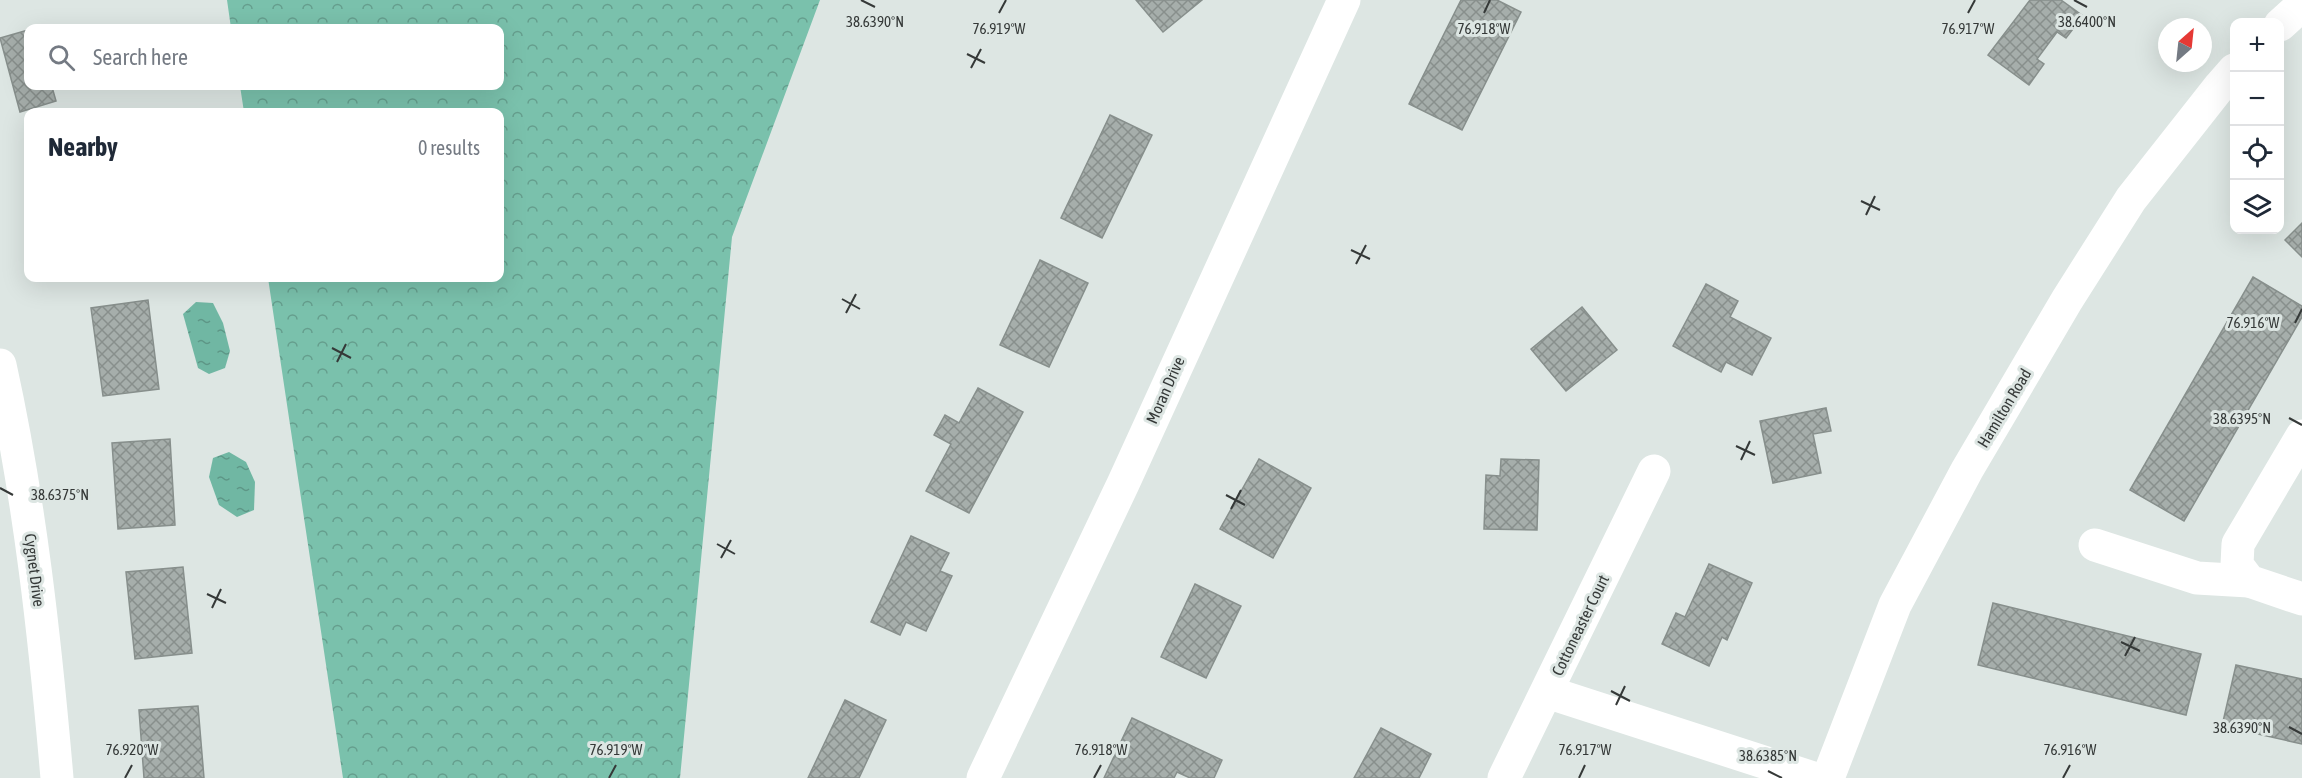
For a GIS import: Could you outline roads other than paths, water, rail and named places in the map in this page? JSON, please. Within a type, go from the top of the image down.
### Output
[{"type":"street","name":"Moran Drive","points":[[983,778],[1123,484],[1344,0]]},
{"type":"street","points":[[2284,22],[2302,5]]},
{"type":"street","name":"Hamilton Road","points":[[1828,778],[1895,604],[1967,470],[2067,300],[2131,199],[2233,72]]},
{"type":"street","name":"Cygnet Drive","points":[[0,365],[17,442],[34,556],[49,680],[57,778]]},
{"type":"street","points":[[2249,581],[2237,565],[2238,544],[2302,436]]},
{"type":"street","name":"Cottoneaster Court","points":[[1504,778],[1654,471]]},
{"type":"street","points":[[2096,546],[2197,578],[2249,581],[2302,599]]},
{"type":"street","points":[[1547,692],[1813,778]]},
{"type":"water","points":[[196,302],[213,303],[223,323],[230,351],[225,368],[209,374],[198,368],[183,314]]},
{"type":"water","points":[[229,452],[246,462],[255,482],[254,510],[237,517],[219,505],[209,477],[213,458]]}]
